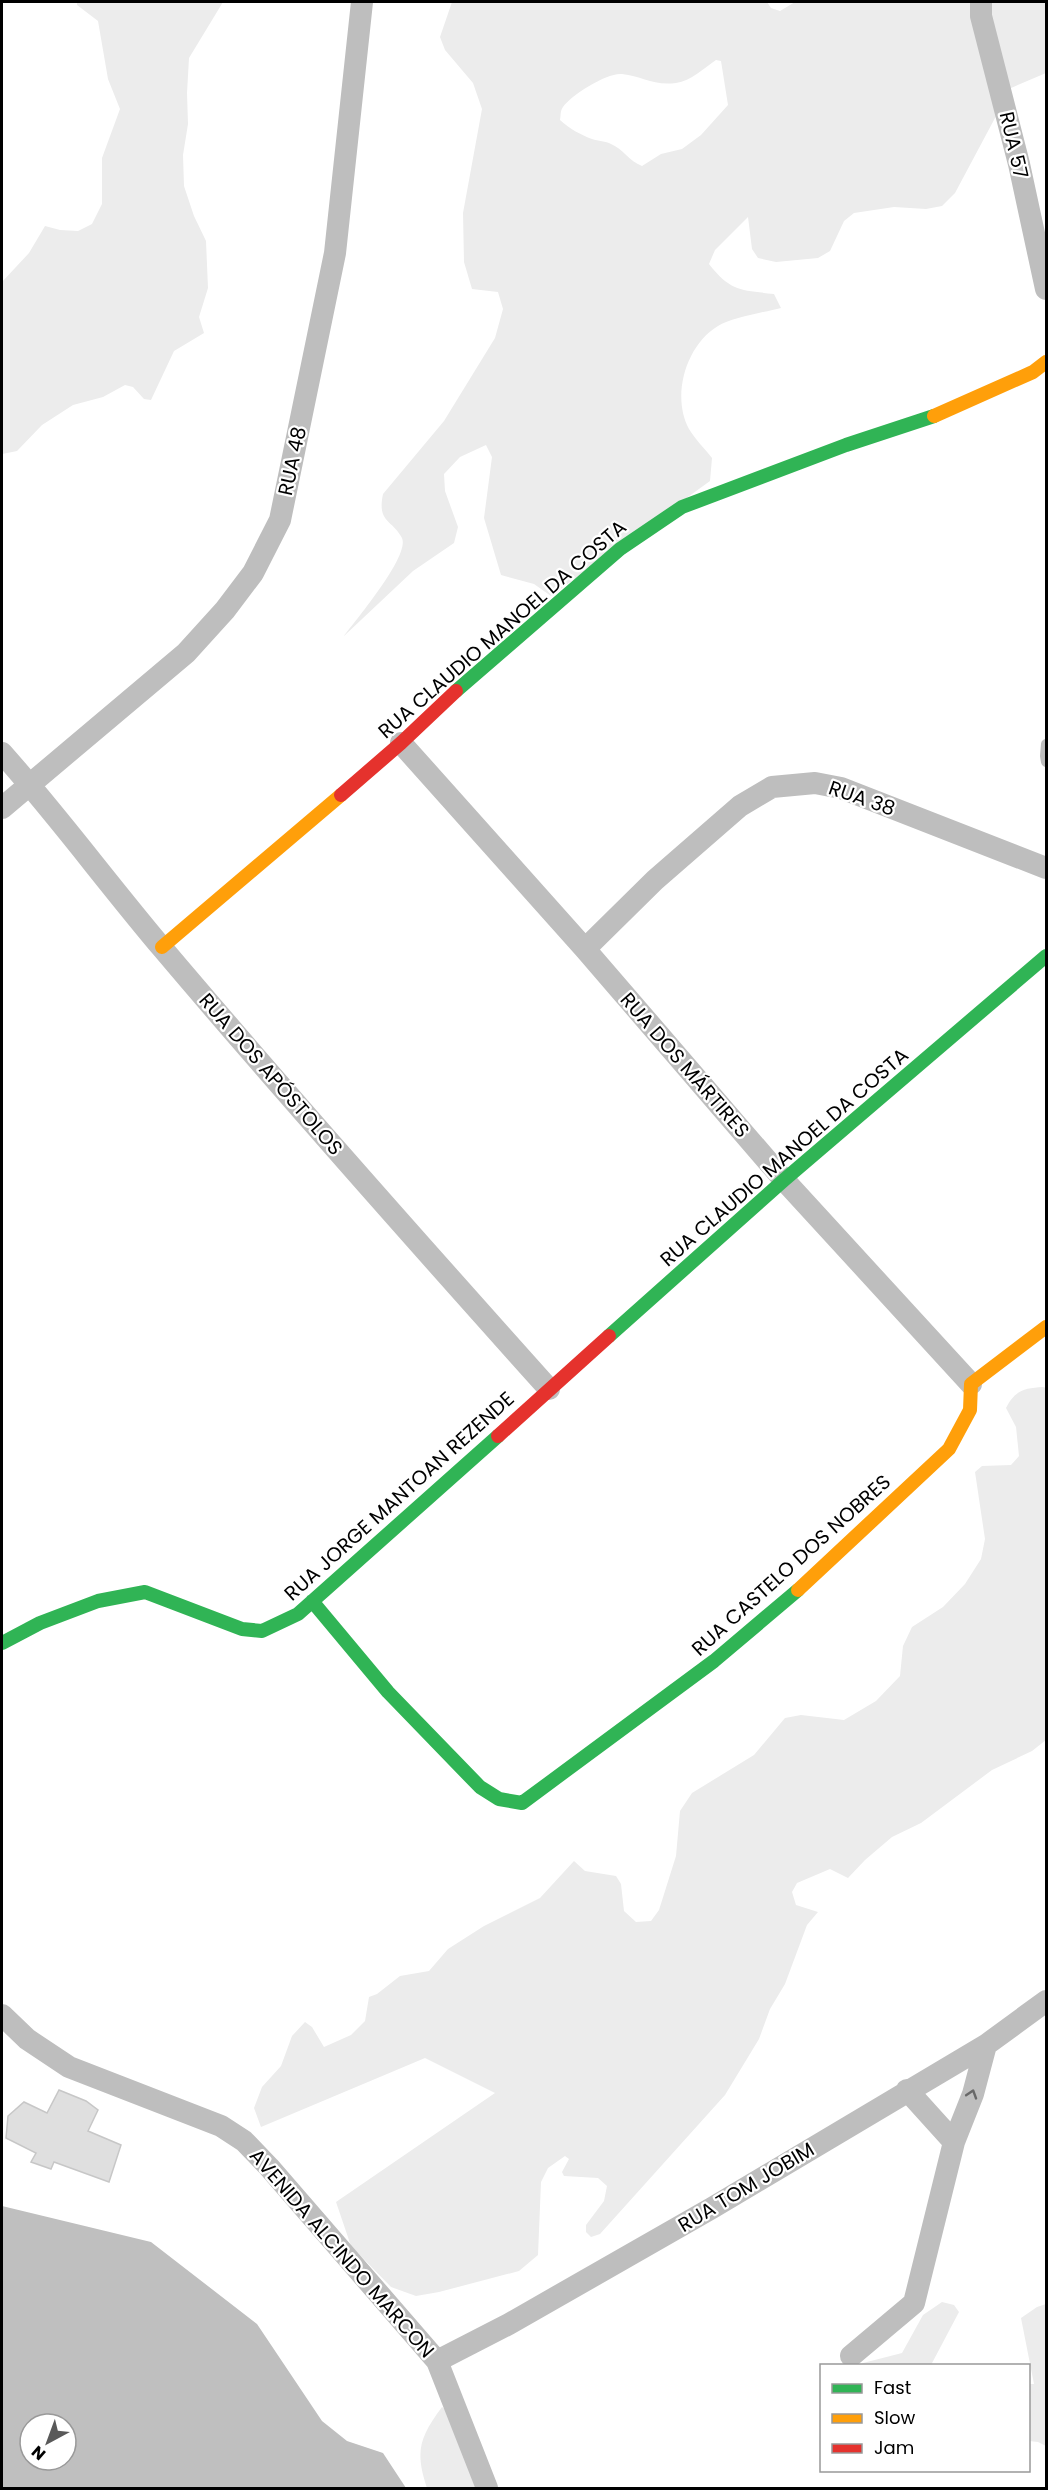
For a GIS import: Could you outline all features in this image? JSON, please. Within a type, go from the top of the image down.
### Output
[{"type":"street","name":"RUA 48","points":[[2,808],[186,653],[225,610],[254,573],[280,520],[334,253],[362,2]]},
{"type":"street","name":"RUA 57","points":[[981,2],[981,16],[1019,164],[1047,289]]},
{"type":"street","name":"RUA CLAUDIO MANOEL DA COSTA","points":[[162,947],[401,743],[464,684],[620,549],[682,507],[846,445],[926,418],[1033,372],[1047,362]]},
{"type":"street","name":"RUA DOS MÁRTIRES","points":[[401,743],[585,950],[784,1180],[971,1384]]},
{"type":"street","name":"RUA DOS APÓSTOLOS","points":[[2,753],[162,947],[393,1214],[549,1389]]},
{"type":"street","name":"RUA 38","points":[[585,950],[655,880],[740,806],[772,787],[815,783],[841,788],[1047,868]]},
{"type":"street","name":"RUA CLAUDIO MANOEL DA COSTA","points":[[549,1389],[784,1180],[1047,956]]},
{"type":"street","points":[[971,1384],[1047,1327]]},
{"type":"street","name":"RUA CASTELO DOS NOBRES","points":[[312,1601],[388,1692],[491,1798],[522,1803],[714,1661],[811,1579],[949,1449],[970,1410],[971,1384]]},
{"type":"street","name":"RUA JORGE MANTOAN REZENDE","points":[[2,1643],[40,1623],[98,1601],[145,1592],[242,1629],[262,1631],[298,1614],[549,1389]]},
{"type":"street","name":"RUA TOM JOBIM","points":[[437,2361],[509,2324],[712,2208],[986,2045],[1047,2001]]},
{"type":"street","name":"AVENIDA ALCINDO MARCON","points":[[2,2014],[27,2039],[69,2067],[221,2126],[244,2141],[437,2361],[487,2488]]},
{"type":"street","points":[[851,2356],[914,2303],[954,2142],[973,2094],[986,2045]]},
{"type":"street","points":[[907,2090],[954,2142]]},
{"type":"lane","points":[[1047,744],[1045,756],[1047,762]]},
{"type":"shaded area","points":[[77,2],[223,2],[189,58],[188,124],[183,155],[184,186],[194,216],[206,241],[208,288],[199,317],[204,333],[174,351],[151,400],[144,399],[133,387],[125,385],[103,397],[73,405],[42,425],[17,451],[2,454],[2,282],[29,253],[45,226],[78,231],[92,224],[102,204],[102,158],[120,109],[108,79],[98,21],[77,5]]},
{"type":"shaded area","points":[[452,2],[767,2],[771,8],[780,11],[795,2],[1045,2],[1046,73],[1011,88],[955,193],[942,206],[926,209],[894,207],[854,213],[844,221],[830,251],[818,258],[776,262],[758,258],[752,249],[748,217],[715,250],[709,264],[724,280],[737,288],[774,294],[781,308],[739,318],[718,326],[697,345],[690,358],[685,372],[681,402],[689,429],[712,458],[710,481],[551,596],[534,584],[501,575],[484,518],[492,457],[486,445],[460,457],[444,474],[445,491],[458,527],[454,543],[413,571],[344,636],[390,573],[402,547],[402,538],[384,516],[383,494],[444,421],[495,338],[503,309],[498,292],[472,289],[464,262],[463,213],[482,109],[473,83],[445,50],[440,37]],"holes":[[[716,60],[721,61],[728,105],[701,135],[682,149],[661,154],[642,166],[615,146],[584,136],[560,120],[561,110],[574,96],[590,85],[616,74],[668,84],[682,82]]]},
{"type":"shaded area","points":[[1046,1388],[1046,1740],[1032,1751],[992,1770],[921,1823],[892,1837],[848,1878],[830,1869],[797,1883],[792,1892],[796,1905],[818,1912],[807,1925],[785,1984],[770,2009],[759,2039],[725,2095],[600,2234],[591,2237],[586,2232],[586,2225],[604,2201],[607,2186],[598,2178],[564,2176],[562,2172],[569,2159],[565,2156],[548,2168],[541,2182],[538,2255],[519,2271],[416,2296],[391,2287],[351,2246],[336,2202],[495,2093],[425,2058],[261,2127],[254,2108],[262,2087],[281,2066],[292,2036],[305,2022],[312,2027],[324,2047],[351,2035],[365,2021],[369,1997],[377,1994],[400,1976],[429,1971],[448,1949],[484,1926],[540,1898],[574,1861],[585,1871],[616,1876],[621,1884],[624,1911],[636,1922],[651,1921],[659,1910],[676,1856],[680,1811],[692,1793],[754,1755],[785,1718],[801,1715],[844,1720],[876,1701],[900,1676],[903,1646],[912,1627],[943,1607],[965,1584],[981,1559],[985,1539],[975,1472],[982,1466],[1011,1465],[1019,1456],[1016,1427],[1006,1408],[1013,1397],[1021,1391]]},
{"type":"shaded area","points":[[2,2206],[151,2242],[257,2324],[322,2421],[347,2441],[383,2453],[406,2488],[2,2488]]},
{"type":"shaded area","points":[[942,2302],[954,2305],[959,2312],[932,2364],[862,2364],[902,2353],[923,2315]]},
{"type":"shaded area","points":[[1046,2304],[1046,2446],[1030,2441],[1030,2384],[1034,2384],[1021,2318]]},
{"type":"shaded area","points":[[442,2407],[462,2423],[493,2488],[427,2488],[421,2465],[421,2446],[428,2428]]},
{"type":"building","points":[[59,2090],[86,2101],[98,2110],[88,2131],[121,2145],[109,2182],[54,2162],[51,2169],[31,2162],[36,2153],[6,2138],[8,2116],[24,2102],[47,2113]]},
{"type":"traffic: fast","points":[[456,691],[620,549],[682,507],[846,445],[934,416]]},
{"type":"traffic: fast","points":[[609,1336],[784,1180],[1046,956]]},
{"type":"traffic: fast","points":[[2,1643],[40,1623],[98,1601],[145,1592],[242,1629],[262,1631],[298,1614],[498,1436]]},
{"type":"traffic: fast","points":[[312,1601],[388,1692],[480,1787],[499,1799],[522,1803],[714,1661],[798,1590]]},
{"type":"traffic: slow","points":[[934,416],[1033,372],[1046,362]]},
{"type":"traffic: slow","points":[[162,947],[341,795]]},
{"type":"traffic: slow","points":[[798,1590],[949,1449],[970,1410],[971,1384],[1046,1327]]},
{"type":"traffic: jam","points":[[341,795],[456,691]]},
{"type":"traffic: jam","points":[[498,1436],[609,1336]]}]
